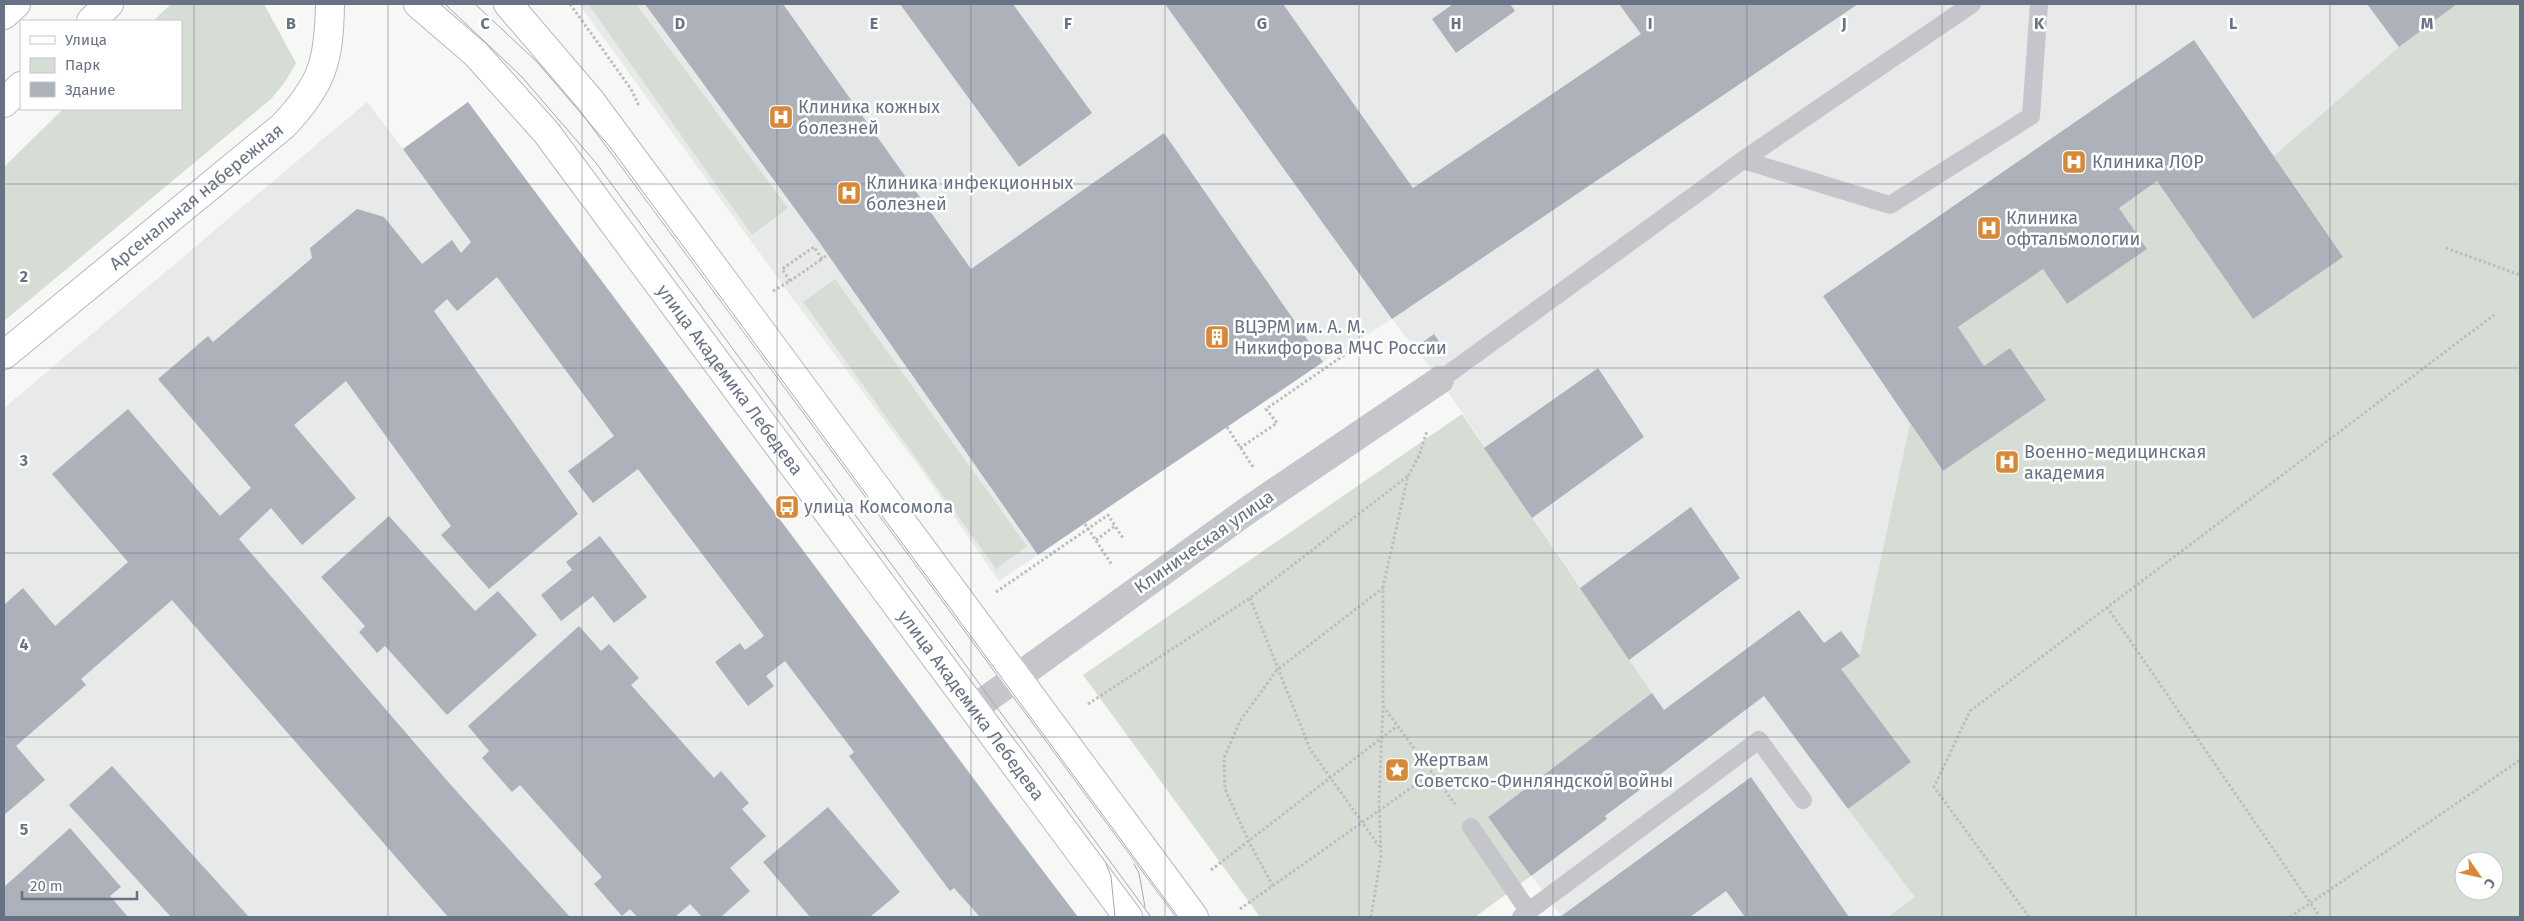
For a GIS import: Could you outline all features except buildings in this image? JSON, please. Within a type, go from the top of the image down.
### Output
[{"type":"main road","points":[[4,15],[16,4]]},
{"type":"main road","points":[[92,20],[110,4]]},
{"type":"main road","name":"Арсенальная набережная","points":[[4,355],[283,126],[305,103],[319,78],[329,43],[330,4]]},
{"type":"main road","name":"улица Академика Лебедева","points":[[418,4],[476,54],[546,132],[1128,917]]},
{"type":"main road","points":[[508,4],[590,100],[1194,917]]},
{"type":"main road","points":[[4,102],[20,87]]},
{"type":"street","name":"Клиническая улица","points":[[973,709],[1243,514],[1415,395],[1440,380]]},
{"type":"lane","points":[[1440,380],[1743,160],[1972,4]]},
{"type":"lane","points":[[1743,160],[1890,205],[2031,116],[2038,4]]},
{"type":"lane","points":[[1471,827],[1525,914],[1759,740],[1803,800]]},
{"type":"path","points":[[570,4],[631,89],[642,112]]},
{"type":"path","points":[[790,281],[782,269],[814,247],[822,258]]},
{"type":"path","points":[[2446,248],[2520,275]]},
{"type":"path","points":[[773,292],[827,254]]},
{"type":"path","points":[[2029,917],[1934,787],[1970,711],[2494,315]]},
{"type":"path","points":[[1240,448],[1276,423],[1266,409],[1350,351]]},
{"type":"path","points":[[1371,917],[1380,847],[1383,587],[1408,476],[1419,456],[1427,432],[1415,395]]},
{"type":"path","points":[[1227,427],[1255,470]]},
{"type":"path","points":[[1088,704],[1250,598],[1408,476]]},
{"type":"path","points":[[995,592],[1108,515],[1123,538]]},
{"type":"path","points":[[1085,524],[1112,565]]},
{"type":"path","points":[[1096,540],[1115,526]]},
{"type":"path","points":[[1273,886],[1249,842],[1226,789],[1224,758],[1240,721],[1277,670],[1383,587]]},
{"type":"path","points":[[1250,598],[1310,749],[1380,847]]},
{"type":"path","points":[[2108,607],[2320,917]]},
{"type":"path","points":[[1383,706],[1471,827]]},
{"type":"path","points":[[1211,870],[1332,779],[1397,726]]},
{"type":"path","points":[[2290,917],[2520,760]]},
{"type":"path","points":[[1240,909],[1432,773]]},
{"type":"shaded area","name":"Военно-медицинская академия","points":[[579,4],[2520,4],[2520,917],[1560,917],[1488,817],[1652,693],[1440,380],[1392,319],[1323,362],[999,581],[925,475],[793,299]]},
{"type":"shaded area","points":[[367,102],[403,149],[468,102],[1078,917],[4,917],[4,408]]},
{"type":"green space","points":[[171,4],[264,4],[296,63],[285,82],[271,99],[4,321],[4,167],[62,110],[182,110],[182,20],[154,20]]},
{"type":"green space","points":[[588,4],[636,4],[788,208],[752,235]]},
{"type":"green space","points":[[2457,4],[2520,4],[2520,917],[1888,917],[1915,897],[1848,809],[1910,762],[1841,669],[1860,655],[1910,424],[1943,471],[2046,400],[2010,348],[1984,366],[1958,327],[2043,269],[2067,304],[2147,249],[2119,208],[2157,181],[2253,319],[2343,257],[2274,156],[2399,47]]},
{"type":"green space","points":[[835,279],[1027,546],[996,569],[803,302]]},
{"type":"green space","points":[[1462,414],[1652,693],[1488,817],[1531,876],[1475,917],[1260,917],[1083,675]]},
{"type":"tram line","points":[[445,4],[522,77],[596,163],[1151,917]]},
{"type":"tram line","points":[[475,4],[537,62],[610,147],[1178,917]]},
{"type":"tram line","points":[[1106,864],[1111,876],[1115,917]]},
{"type":"tram line","points":[[1134,864],[1139,873],[1145,907]]},
{"type":"place","name":"Клиника кожных болезней","points":[[781,117]]},
{"type":"place","name":"Клиника ЛОР","points":[[2074,162]]},
{"type":"place","name":"Клиника инфекционных болезней","points":[[849,193]]},
{"type":"place","name":"Клиника офтальмологии","points":[[1989,228]]},
{"type":"place","name":"ВЦЭРМ им. А. М. Никифорова МЧС России","points":[[1217,337]]},
{"type":"place","name":"Военно-медицинская академия","points":[[2007,462]]},
{"type":"place","name":"улица Комсомола","points":[[787,507]]},
{"type":"place","name":"Жертвам Советско-Финляндской войны","points":[[1397,770]]}]
